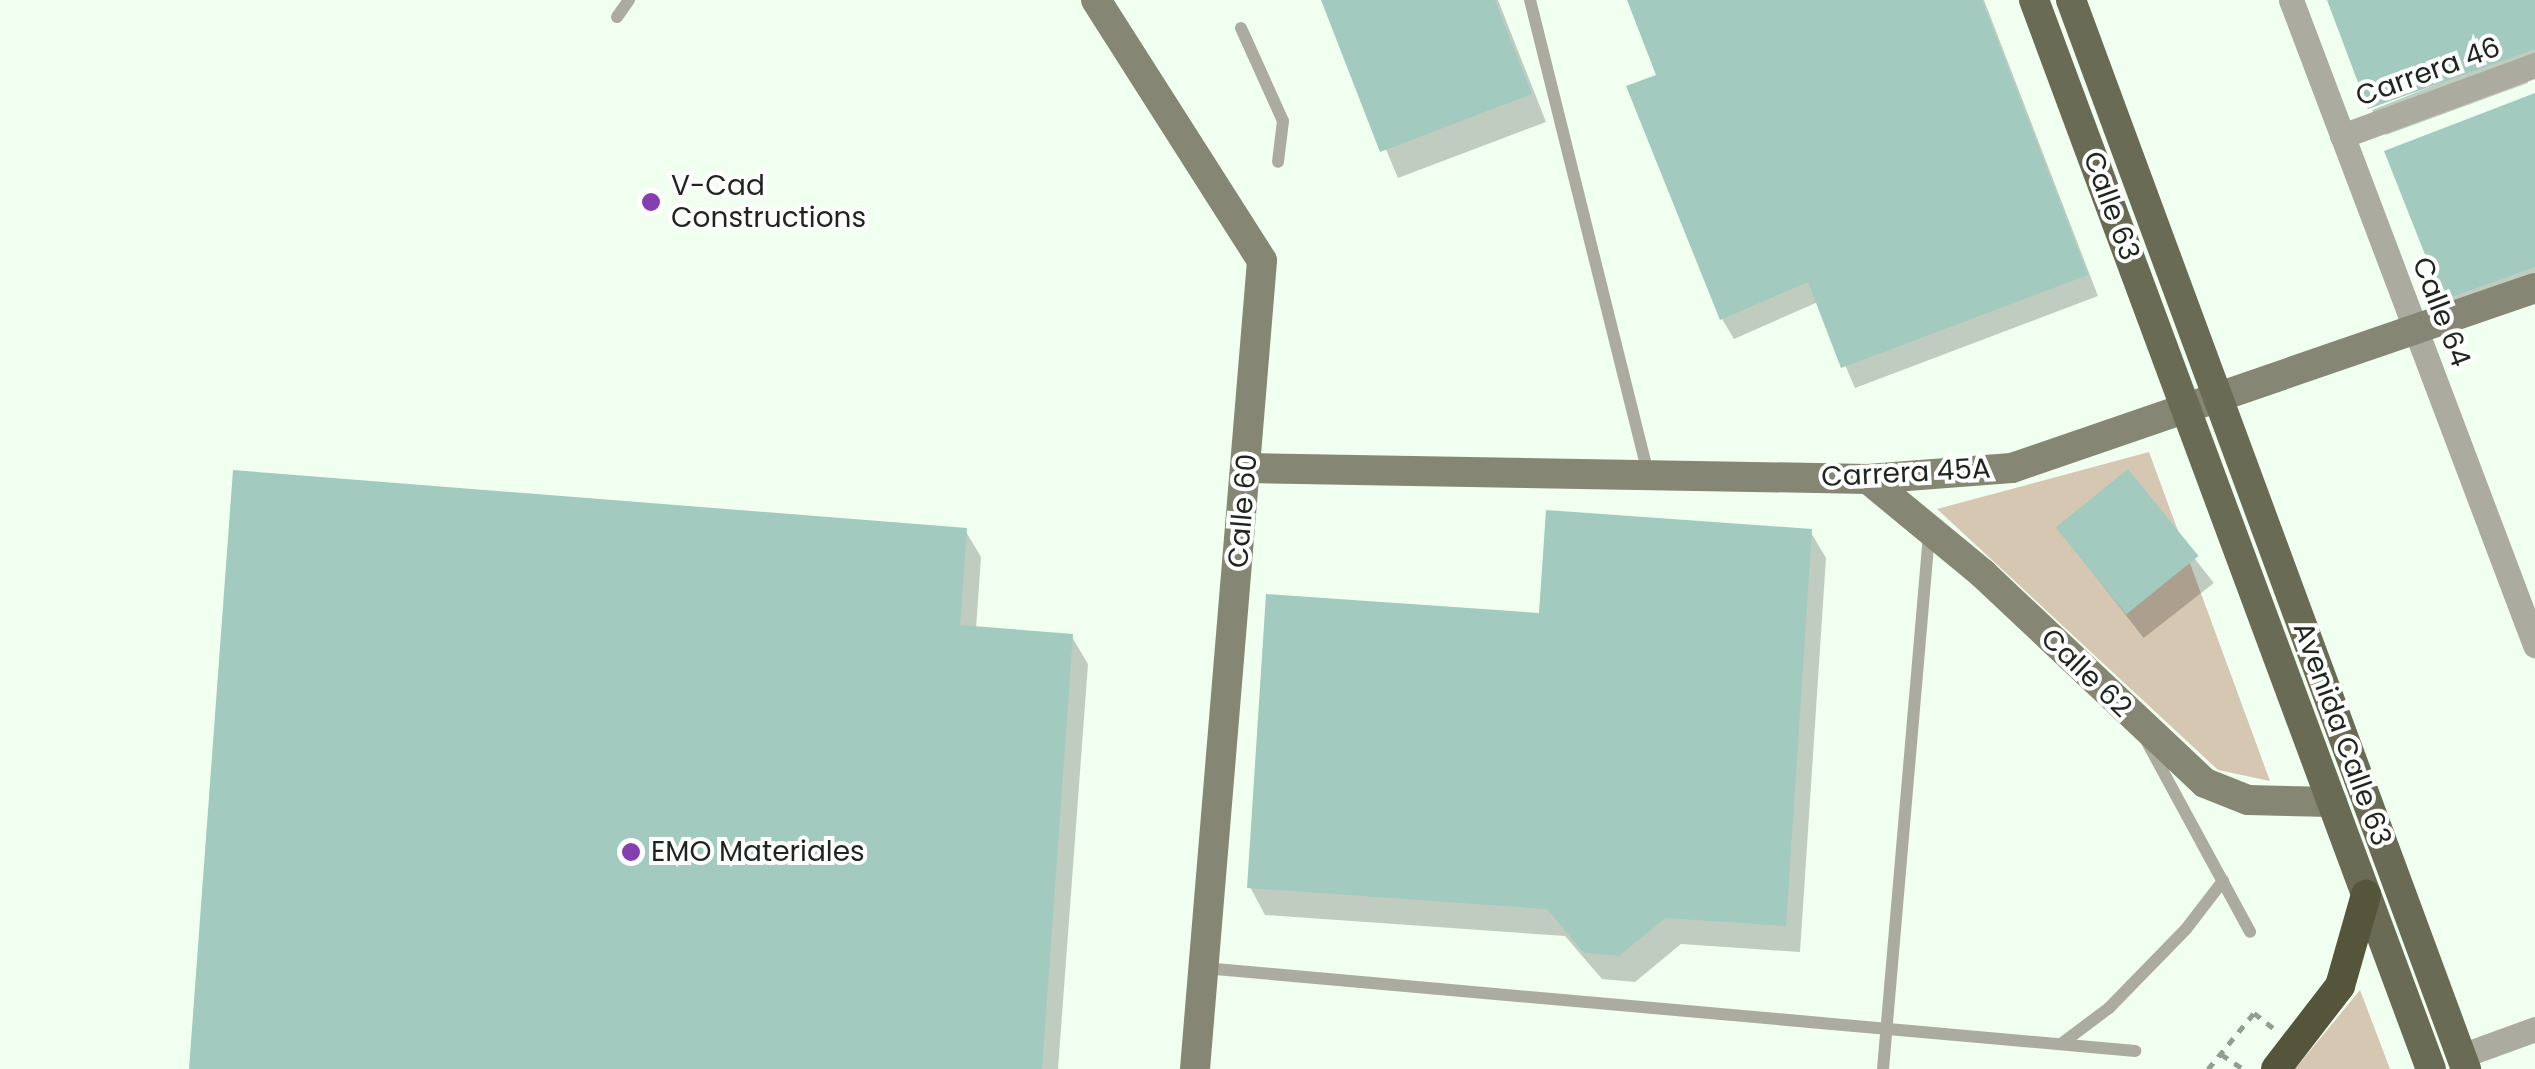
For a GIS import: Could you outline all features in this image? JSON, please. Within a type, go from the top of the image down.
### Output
[{"type":"highway","points":[[2276,1069],[2340,986],[2366,896]]},
{"type":"main road","name":"Calle 63","points":[[2034,0],[2187,411]]},
{"type":"main road","name":"Calle 63","points":[[2071,0],[2219,400]]},
{"type":"main road","name":"Avenida Calle 63","points":[[2219,400],[2464,1063]]},
{"type":"main road","name":"Avenida Calle 63","points":[[2187,411],[2430,1069]]},
{"type":"street","name":"Calle 60","points":[[1096,0],[1262,261],[1195,1069]]},
{"type":"street","name":"Calle 64","points":[[2290,0],[2535,645]]},
{"type":"street","name":"Carrera 46","points":[[2342,136],[2535,65]]},
{"type":"street","name":"Carrera 45A","points":[[1247,468],[1868,479],[2012,468],[2219,400],[2535,288]]},
{"type":"street","name":"Calle 62","points":[[1868,479],[1930,527],[2190,772],[2228,794],[2269,803],[2332,802]]},
{"type":"street","points":[[2464,1063],[2535,1029]]},
{"type":"lane","points":[[618,17],[629,0]]},
{"type":"lane","points":[[1530,0],[1649,475]]},
{"type":"lane","points":[[1241,28],[1283,120],[1278,162]]},
{"type":"lane","points":[[1883,1069],[1930,527]]},
{"type":"lane","points":[[2136,722],[2250,932]]},
{"type":"lane","points":[[2061,1044],[2122,995],[2223,881]]},
{"type":"lane","points":[[1204,968],[2135,1051]]},
{"type":"path","points":[[2208,1069],[2254,1013]]},
{"type":"path","points":[[2220,1054],[2243,1069]]},
{"type":"shaded area","points":[[2149,452],[2270,781],[2218,770],[1937,509]]},
{"type":"shaded area","points":[[2360,990],[2390,1069],[2295,1069]]},
{"type":"building","points":[[1321,0],[1495,0],[1532,94],[1380,152]]},
{"type":"building","points":[[1627,0],[1982,0],[2088,275],[1841,368],[1808,282],[1720,320],[1626,86],[1656,75]]},
{"type":"building","points":[[2327,0],[2535,0],[2535,49],[2368,109]]},
{"type":"building","points":[[2535,93],[2535,267],[2443,300],[2384,151]]},
{"type":"building","points":[[2128,469],[2198,556],[2126,615],[2056,528]]},
{"type":"building","name":"EMO Materiales","points":[[233,470],[967,528],[960,625],[1073,634],[1042,1069],[189,1069]]},
{"type":"building","points":[[1546,510],[1812,529],[1786,926],[1665,918],[1619,956],[1584,953],[1547,909],[1247,888],[1266,594],[1539,613]]},
{"type":"place","name":"V-Cad Constructions","points":[[651,202]]},
{"type":"place","name":"EMO Materiales","points":[[631,852]]}]
